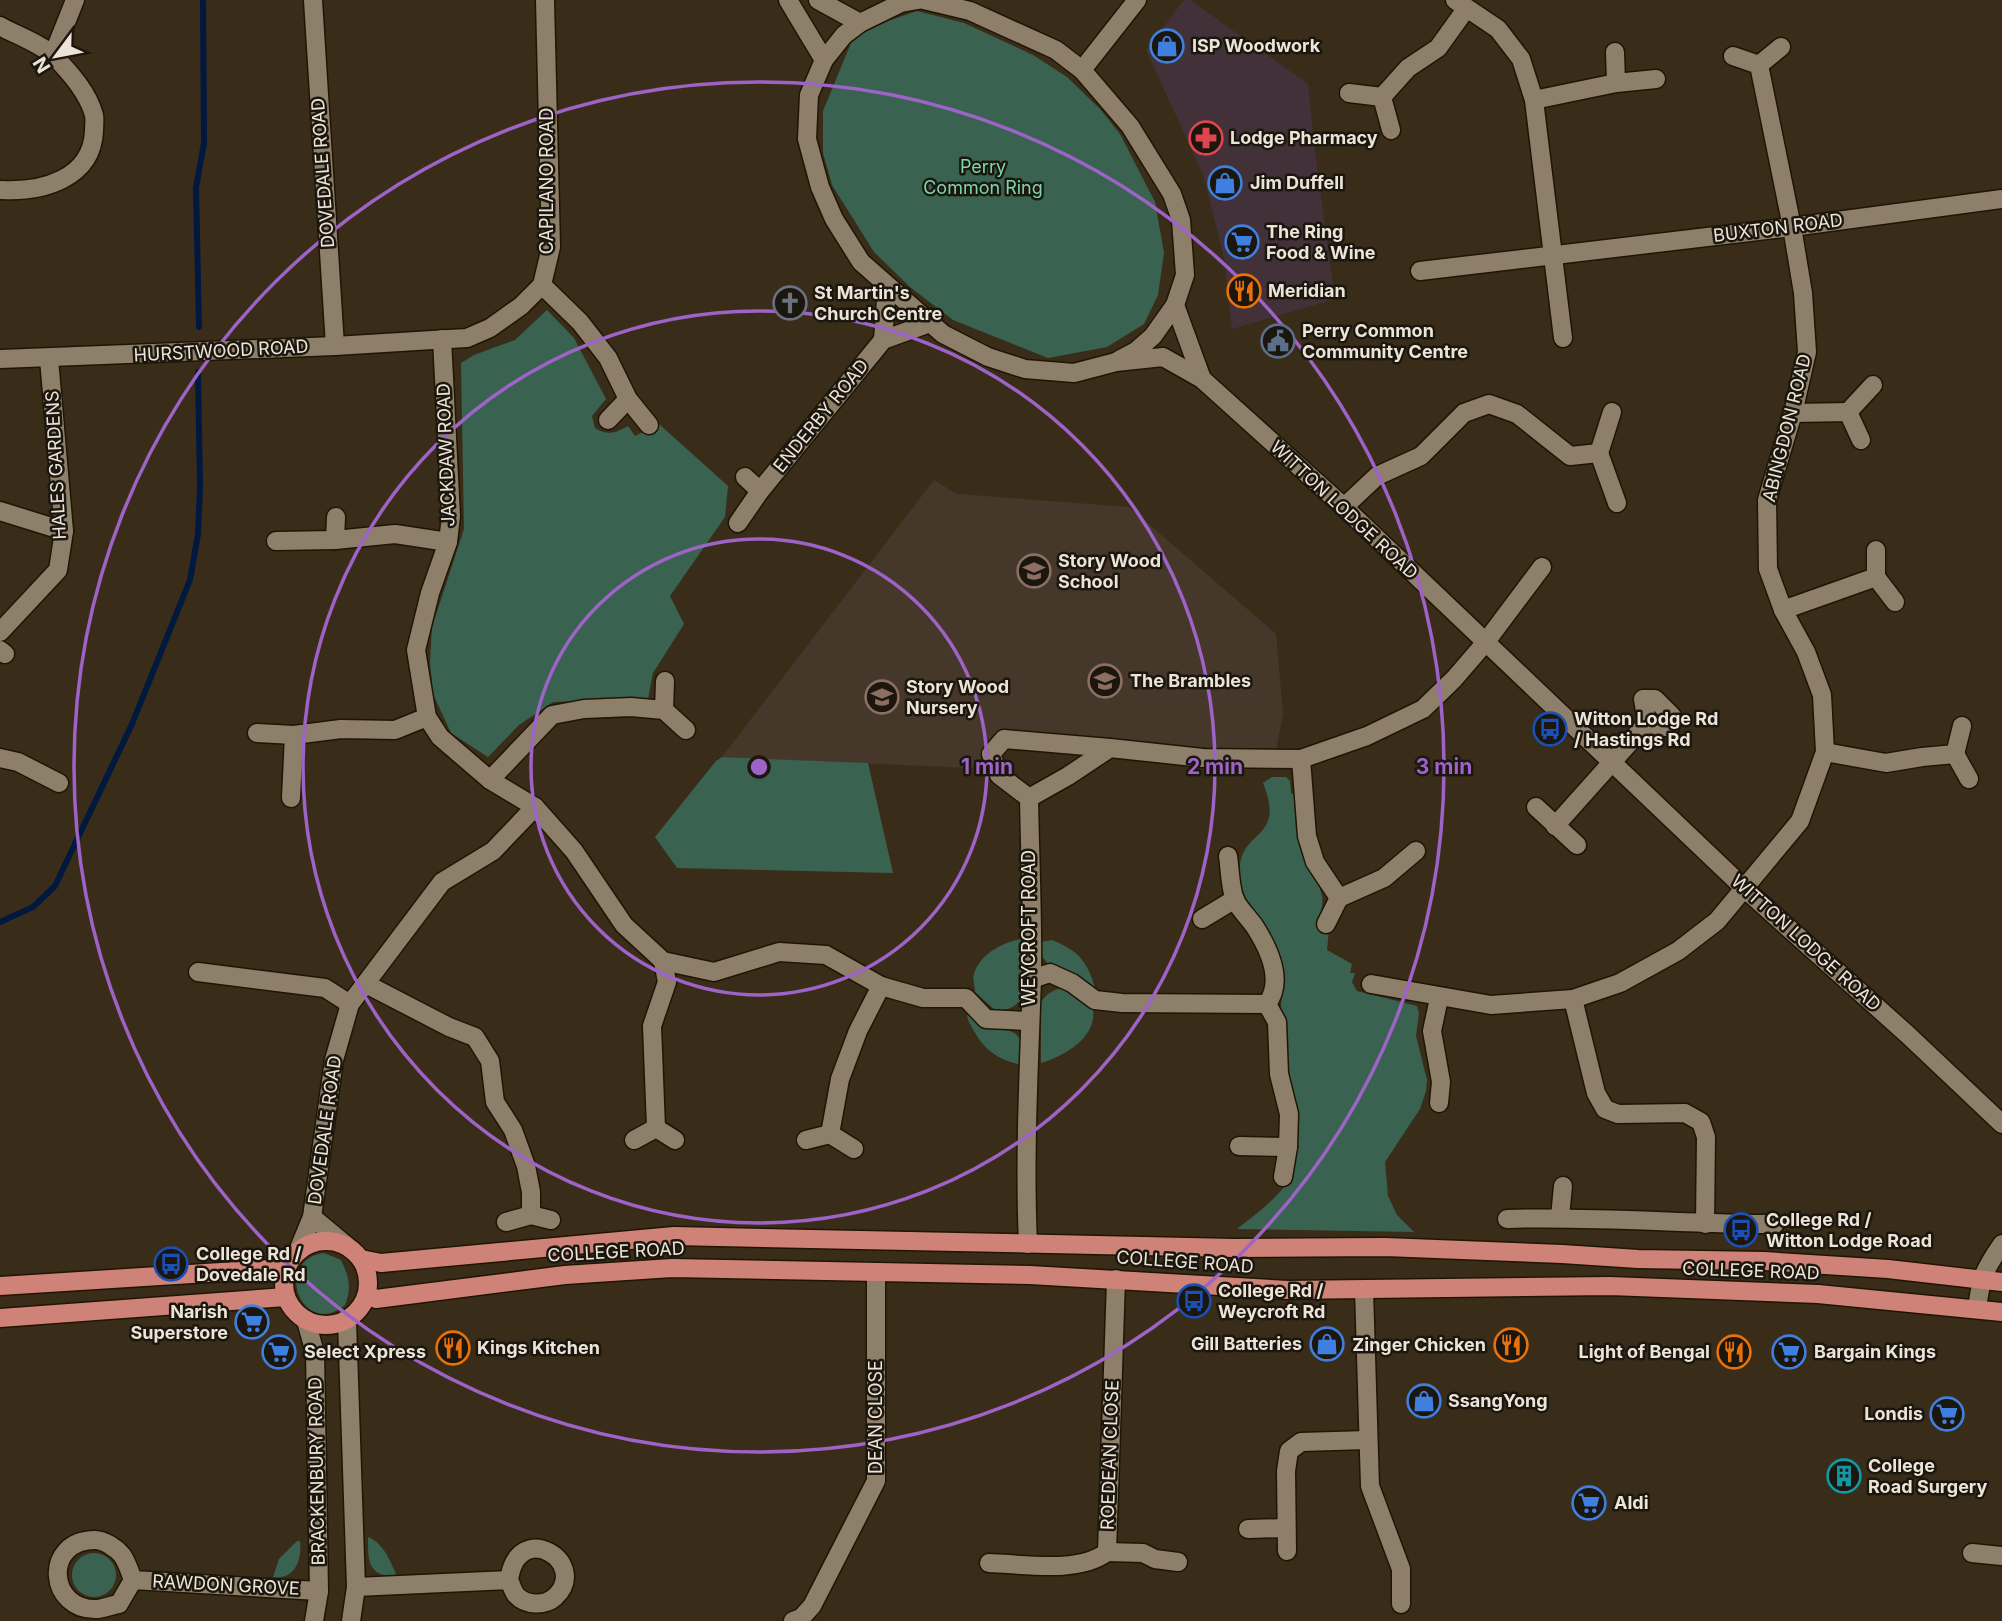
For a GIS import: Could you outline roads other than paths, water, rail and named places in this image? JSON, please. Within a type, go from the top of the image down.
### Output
[{"type":"main road","name":"COLLEGE ROAD","points":[[361,1259],[381,1263],[674,1236],[1234,1248],[1385,1247],[1638,1259],[1764,1261],[1888,1269],[2002,1282]]},
{"type":"main road","points":[[335,1241],[347,1246],[361,1259],[366,1269],[368,1294],[356,1315],[347,1321],[324,1326],[306,1321],[297,1315],[286,1297],[283,1284],[286,1268],[298,1251],[311,1243],[335,1241]]},
{"type":"main road","points":[[0,1286],[286,1268]]},
{"type":"main road","name":"COLLEGE ROAD","points":[[368,1294],[376,1299],[565,1275],[672,1268],[1116,1279],[1288,1290],[1610,1286],[1818,1294],[2002,1312]]},
{"type":"main road","points":[[0,1318],[286,1297]]},
{"type":"street","points":[[53,55],[75,0]]},
{"type":"street","name":"DOVEDALE ROAD","points":[[313,0],[335,346]]},
{"type":"street","name":"CAPILANO ROAD","points":[[542,285],[551,247],[545,0]]},
{"type":"street","points":[[788,0],[824,60]]},
{"type":"street","points":[[818,0],[860,23]]},
{"type":"street","name":"WITTON LODGE ROAD","points":[[918,0],[901,3],[860,23],[844,35],[824,60],[809,95],[807,139],[814,163],[834,219],[861,262],[943,334],[988,357],[1026,369],[1074,373],[1116,362],[1163,357],[1202,379],[1344,507],[1745,889],[1908,1035],[2002,1124]]},
{"type":"street","name":"WITTON LODGE ROAD","points":[[924,0],[970,11],[1056,50],[1082,70],[1130,125],[1172,194],[1181,220],[1185,275],[1175,305],[1153,336],[1136,351],[1116,362]]},
{"type":"street","points":[[1082,70],[1138,0]]},
{"type":"street","points":[[1382,97],[1408,68],[1438,48],[1460,5],[1498,29],[1521,59],[1534,100],[1563,338]]},
{"type":"street","points":[[0,26],[53,55],[82,89],[94,117],[93,147],[79,169],[56,182],[21,191],[2,190]]},
{"type":"street","points":[[1733,56],[1759,65],[1781,47]]},
{"type":"street","points":[[1615,52],[1615,83]]},
{"type":"street","name":"ABINGDON ROAD","points":[[1371,984],[1491,1005],[1573,999],[1620,983],[1678,951],[1717,921],[1800,821],[1825,752],[1822,695],[1806,652],[1783,610],[1768,569],[1766,500],[1793,413],[1807,352],[1803,293],[1792,227],[1759,65]]},
{"type":"street","points":[[1534,100],[1615,83],[1656,79]]},
{"type":"street","points":[[1349,93],[1382,97]]},
{"type":"street","points":[[1382,97],[1391,130]]},
{"type":"street","points":[[11,209],[21,191]]},
{"type":"street","name":"BUXTON ROAD","points":[[1420,271],[2002,199]]},
{"type":"street","points":[[442,339],[467,338],[490,328],[521,306],[542,285],[580,322],[608,358],[628,399],[649,425]]},
{"type":"street","points":[[883,341],[887,286]]},
{"type":"street","name":"WITTON LODGE ROAD","points":[[1175,305],[1202,379]]},
{"type":"street","name":"ENDERBY ROAD","points":[[738,523],[760,491],[883,341],[930,323]]},
{"type":"street","name":"HURSTWOOD ROAD","points":[[0,359],[49,359],[442,339]]},
{"type":"street","name":"JACKDAW ROAD","points":[[442,339],[451,516],[448,542],[430,593],[416,650],[427,717],[440,737],[490,780],[535,807],[574,851],[624,925],[663,961]]},
{"type":"street","name":"HALES GARDENS","points":[[0,632],[58,570],[64,531],[49,359]]},
{"type":"street","points":[[1793,413],[1847,412],[1874,385]]},
{"type":"street","points":[[608,420],[628,399]]},
{"type":"street","points":[[1344,507],[1377,476],[1420,456],[1464,413],[1489,404],[1517,414],[1570,456],[1598,453]]},
{"type":"street","points":[[1612,412],[1598,453],[1617,503]]},
{"type":"street","points":[[1847,412],[1861,440]]},
{"type":"street","points":[[745,477],[760,491]]},
{"type":"street","points":[[0,511],[64,531]]},
{"type":"street","points":[[335,540],[336,517]]},
{"type":"street","points":[[276,541],[335,540],[395,534],[448,542]]},
{"type":"street","points":[[1876,550],[1876,576],[1895,602]]},
{"type":"street","points":[[1110,748],[1029,798],[999,775],[991,754],[1004,739],[1110,748],[1203,758],[1301,759],[1367,736],[1423,709],[1485,643],[1542,567]]},
{"type":"street","points":[[1783,610],[1876,576]]},
{"type":"street","points":[[664,710],[665,681]]},
{"type":"street","points":[[490,780],[552,715],[584,709],[631,707],[664,710],[686,730]]},
{"type":"street","points":[[257,733],[294,735],[341,729],[395,730],[427,717]]},
{"type":"street","points":[[1556,826],[1647,723]]},
{"type":"street","points":[[1962,726],[1955,754],[1969,779]]},
{"type":"street","points":[[291,797],[294,735]]},
{"type":"street","points":[[1825,752],[1886,763],[1955,754]]},
{"type":"street","points":[[0,758],[18,762],[59,783]]},
{"type":"street","points":[[1301,759],[1307,836],[1315,862],[1339,898]]},
{"type":"street","name":"WEYCROFT ROAD","points":[[1028,1244],[1026,1203],[1032,979],[1029,798]]},
{"type":"street","points":[[198,972],[324,988],[350,1004],[442,882],[493,851],[535,807]]},
{"type":"street","points":[[1536,807],[1577,845]]},
{"type":"street","points":[[1326,924],[1339,898],[1384,878],[1416,851]]},
{"type":"street","points":[[1228,856],[1235,899],[1256,928],[1270,954],[1275,973],[1274,995],[1267,1004]]},
{"type":"street","points":[[1202,919],[1235,899]]},
{"type":"street","points":[[656,1128],[652,1026],[667,982],[663,961],[714,972],[779,952],[826,956],[881,986],[923,998],[966,998],[986,1019],[1029,1021]]},
{"type":"street","points":[[1032,979],[1050,973],[1072,983],[1095,1000],[1122,1003],[1267,1004]]},
{"type":"street","points":[[366,984],[449,1027],[475,1037],[490,1061],[495,1102],[513,1130],[526,1166],[531,1192],[531,1215]]},
{"type":"street","points":[[830,1134],[840,1079],[881,986]]},
{"type":"street","points":[[1439,1103],[1441,1082],[1432,1031],[1440,998]]},
{"type":"street","points":[[1573,999],[1596,1093],[1605,1109],[1618,1114],[1685,1113],[1701,1122],[1706,1137],[1705,1224]]},
{"type":"street","name":"DOVEDALE ROAD","points":[[298,1251],[312,1217],[334,1060],[350,1004]]},
{"type":"street","points":[[1267,1004],[1277,1022],[1279,1074],[1289,1114],[1288,1147],[1283,1177]]},
{"type":"street","points":[[634,1140],[656,1128]]},
{"type":"street","points":[[656,1128],[675,1140]]},
{"type":"street","points":[[806,1140],[830,1134],[855,1149]]},
{"type":"street","points":[[1239,1146],[1288,1147]]},
{"type":"street","points":[[1560,1217],[1563,1186]]},
{"type":"street","points":[[506,1222],[531,1215],[551,1220]]},
{"type":"street","name":"DOVEDALE ROAD","points":[[312,1217],[347,1246]]},
{"type":"street","points":[[1507,1219],[1560,1217],[1705,1224],[1775,1224]]},
{"type":"street","points":[[1977,1310],[1980,1280],[1985,1267],[2002,1244]]},
{"type":"street","name":"DEAN CLOSE","points":[[793,1621],[801,1618],[812,1606],[876,1481],[876,1272]]},
{"type":"street","name":"ROEDEAN CLOSE","points":[[989,1563],[1080,1565],[1098,1559],[1107,1552],[1116,1279]]},
{"type":"street","points":[[1364,1290],[1370,1486],[1401,1569],[1401,1604]]},
{"type":"street","name":"BRACKENBURY ROAD","points":[[306,1321],[314,1353],[319,1591],[314,1621]]},
{"type":"street","name":"BRACKENBURY ROAD","points":[[347,1321],[356,1587],[351,1621]]},
{"type":"street","points":[[1287,1551],[1286,1471],[1289,1451],[1301,1442],[1368,1440]]},
{"type":"street","points":[[1248,1529],[1286,1528]]},
{"type":"street","name":"RAWDON GROVE","points":[[81,1540],[102,1540],[122,1555],[133,1580],[119,1604],[97,1609],[74,1605],[60,1588],[57,1569],[64,1552],[81,1540]]},
{"type":"street","points":[[1107,1552],[1143,1553],[1155,1559],[1178,1562]]},
{"type":"street","points":[[1972,1552],[2002,1556]]},
{"type":"street","name":"RAWDON GROVE","points":[[133,1580],[319,1591]]},
{"type":"street","points":[[356,1587],[509,1580]]},
{"type":"waterway","points":[[199,327],[196,188],[204,143],[203,0]]},
{"type":"waterway","points":[[0,922],[33,907],[55,886],[132,724],[190,580],[198,534],[200,487],[198,372]]},
{"type":"place","name":"ISP Woodwork","points":[[1167,46]]},
{"type":"place","name":"Lodge Pharmacy","points":[[1206,138]]},
{"type":"place","name":"Jim Duffell","points":[[1225,183]]},
{"type":"place","name":"The Ring Food & Wine","points":[[1242,242]]},
{"type":"place","name":"Meridian","points":[[1244,291]]},
{"type":"place","name":"St Martin's Church Centre","points":[[790,303]]},
{"type":"place","name":"Perry Common Community Centre","points":[[1278,341]]},
{"type":"place","name":"Story Wood School","points":[[1034,571]]},
{"type":"place","name":"The Brambles","points":[[1105,681]]},
{"type":"place","name":"Story Wood Nursery","points":[[882,697]]},
{"type":"place","name":"Witton Lodge Rd / Hastings Rd","points":[[1550,729]]},
{"type":"place","name":"College Rd / Witton Lodge Road","points":[[1741,1230]]},
{"type":"place","name":"College Rd / Dovedale Rd","points":[[171,1264]]},
{"type":"place","name":"College Rd / Weycroft Rd","points":[[1194,1301]]},
{"type":"place","name":"Narish Superstore","points":[[252,1322]]},
{"type":"place","name":"Gill Batteries","points":[[1327,1344]]},
{"type":"place","name":"Zinger Chicken","points":[[1511,1345]]},
{"type":"place","name":"Kings Kitchen","points":[[453,1348]]},
{"type":"place","name":"Select Xpress","points":[[279,1352]]},
{"type":"place","name":"Light of Bengal","points":[[1734,1352]]},
{"type":"place","name":"Bargain Kings","points":[[1789,1352]]},
{"type":"place","name":"SsangYong","points":[[1424,1401]]},
{"type":"place","name":"Londis","points":[[1947,1414]]},
{"type":"place","name":"College Road Surgery","points":[[1844,1476]]},
{"type":"place","name":"Aldi","points":[[1589,1503]]},
{"type":"park label","name":"Perry Common Ring","points":[[983,177]]}]
